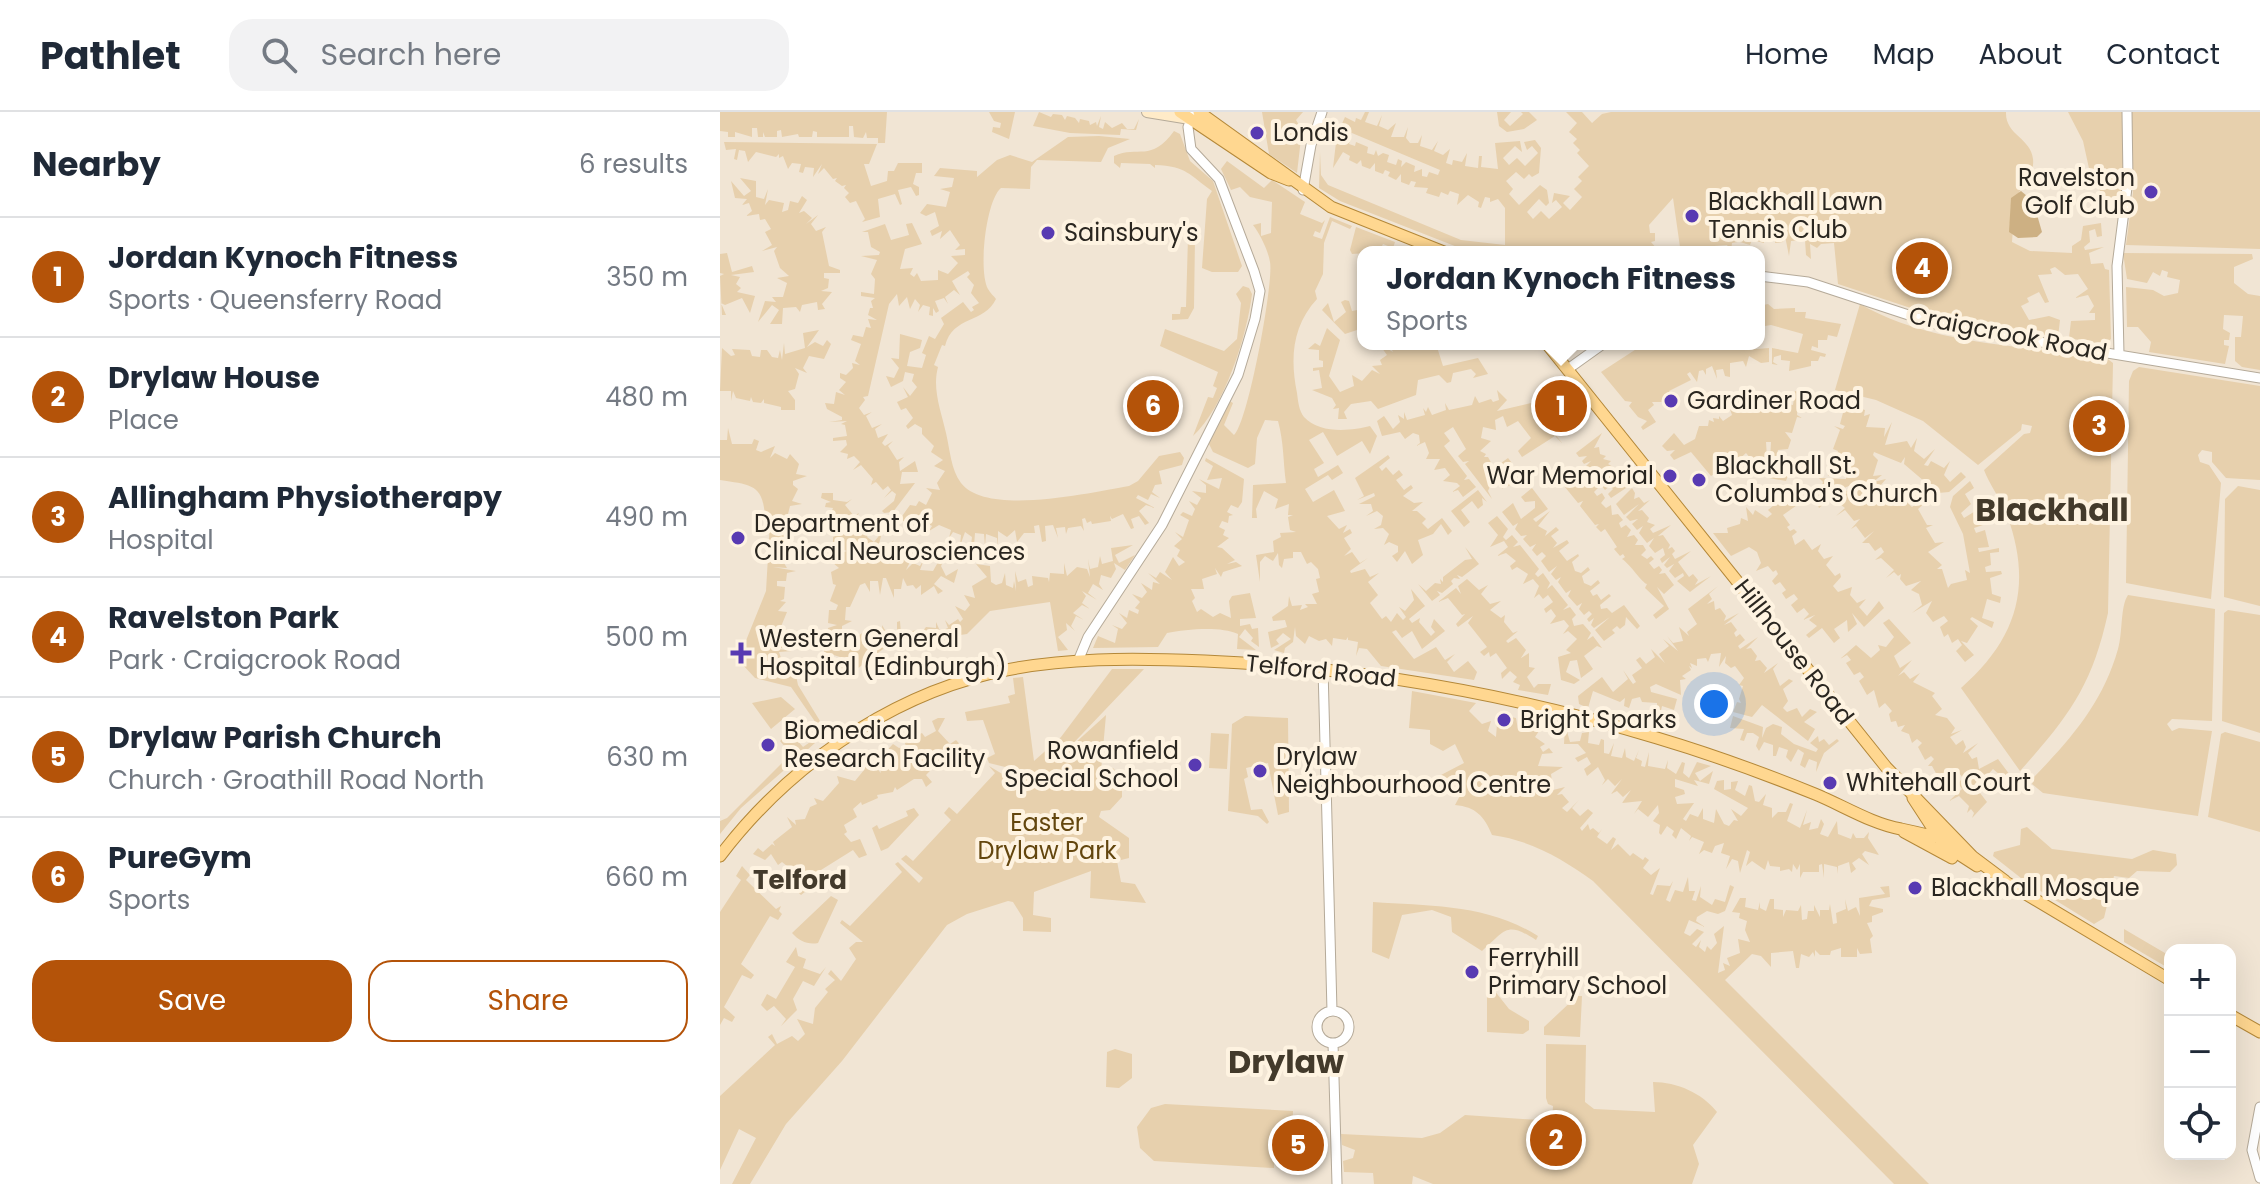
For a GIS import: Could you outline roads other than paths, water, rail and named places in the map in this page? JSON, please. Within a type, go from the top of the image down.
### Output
[{"type":"main road","points":[[1147,112],[1199,117]]},
{"type":"main road","points":[[1180,112],[1199,117],[1331,207],[1429,246]]},
{"type":"main road","name":"Hillhouse Road","points":[[1552,350],[1839,710],[1908,790],[1949,848],[2164,976]]},
{"type":"main road","name":"Telford Road","points":[[720,856],[764,803],[796,774],[877,719],[950,686],[990,674],[1117,658],[1323,668],[1511,700],[1681,746],[1766,775],[1902,829],[1937,837],[1949,848]]},
{"type":"main road","name":"Hillhouse Road","points":[[1908,790],[1937,837]]},
{"type":"main road","points":[[1920,812],[1902,829],[1949,848],[2005,881]]},
{"type":"main road","name":"Hillhouse Road","points":[[1949,848],[2005,881]]},
{"type":"main road","points":[[2232,1016],[2260,1032]]},
{"type":"street","points":[[1302,190],[1313,137],[1322,112]]},
{"type":"street","points":[[2119,354],[2117,266],[2128,180],[2127,112]]},
{"type":"street","points":[[1078,661],[1088,637],[1162,525],[1196,451],[1238,375],[1260,291],[1222,186],[1195,154],[1199,117]]},
{"type":"street","name":"Craigcrook Road","points":[[1765,277],[1808,282],[1942,326],[2260,378]]},
{"type":"street","points":[[1568,369],[1595,350]]},
{"type":"street","points":[[1323,668],[1332,1011]]},
{"type":"street","points":[[1332,1011],[1346,1017],[1349,1028],[1343,1040],[1333,1043],[1323,1039],[1317,1030],[1319,1020],[1332,1011]]},
{"type":"street","points":[[1333,1043],[1337,1184]]},
{"type":"street","points":[[2260,1107],[2252,1150],[2260,1178]]},
{"type":"place","name":"Londis","points":[[1257,133]]},
{"type":"place","name":"Ravelston Golf Club","points":[[2151,192]]},
{"type":"place","name":"Blackhall Lawn Tennis Club","points":[[1692,216]]},
{"type":"place","name":"Sainsbury's","points":[[1048,233]]},
{"type":"place","name":"Ravelston Park","points":[[1922,268]]},
{"type":"place","name":"Gardiner Road","points":[[1671,401]]},
{"type":"place","name":"PureGym","points":[[1153,406]]},
{"type":"place","name":"Jordan Kynoch Fitness","points":[[1561,406]]},
{"type":"place","name":"Allingham Physiotherapy","points":[[2099,426]]},
{"type":"place","name":"War Memorial","points":[[1670,476]]},
{"type":"place","name":"Blackhall St. Columba's Church","points":[[1699,480]]},
{"type":"place","name":"Department of Clinical Neurosciences","points":[[738,538]]},
{"type":"place","name":"Western General Hospital (Edinburgh)","points":[[741,653]]},
{"type":"place","name":"Bright Sparks","points":[[1504,720]]},
{"type":"place","name":"Biomedical Research Facility","points":[[768,745]]},
{"type":"place","name":"Rowanfield Special School","points":[[1195,765]]},
{"type":"place","name":"Drylaw Neighbourhood Centre","points":[[1260,771]]},
{"type":"place","name":"Whitehall Court","points":[[1830,783]]},
{"type":"place","name":"Blackhall Mosque","points":[[1915,888]]},
{"type":"place","name":"Ferryhill Primary School","points":[[1472,972]]},
{"type":"place","name":"Drylaw House","points":[[1556,1140]]},
{"type":"place","name":"Drylaw Parish Church","points":[[1298,1145]]},
{"type":"district","name":"Blackhall","points":[[2052,510]]},
{"type":"district","name":"Telford","points":[[800,880]]},
{"type":"district","name":"Drylaw","points":[[1286,1062]]},
{"type":"park label","name":"Easter Drylaw Park","points":[[1047,837]]}]
